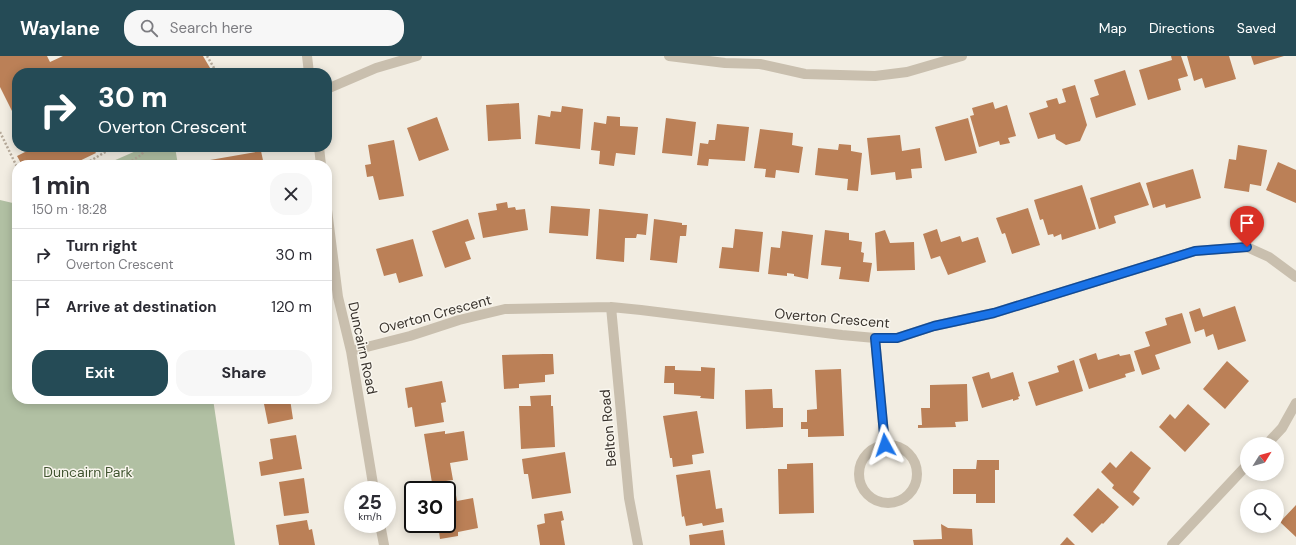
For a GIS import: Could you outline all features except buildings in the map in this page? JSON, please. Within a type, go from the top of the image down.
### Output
[{"type":"street","points":[[306,56],[308,68]]},
{"type":"street","points":[[332,87],[376,68],[417,56]]},
{"type":"street","points":[[669,56],[725,63],[760,64],[805,74],[875,76],[907,72],[962,56]]},
{"type":"street","name":"Overton Crescent","points":[[351,351],[410,336],[459,320],[505,310],[611,307],[875,338],[897,338],[934,326],[994,313],[1195,251],[1247,247],[1269,257],[1296,277]]},
{"type":"street","name":"Duncairn Road","points":[[332,250],[338,298],[351,351],[373,481]]},
{"type":"street","name":"Belton Road","points":[[611,307],[629,498],[638,545]]},
{"type":"street","points":[[875,338],[885,445]]},
{"type":"street","points":[[1274,437],[1282,428],[1296,403]]},
{"type":"street","points":[[885,445],[894,446],[911,456],[916,469],[917,479],[911,491],[899,501],[889,503],[877,501],[867,494],[861,485],[859,472],[861,463],[867,454],[875,448],[885,445]]},
{"type":"street","points":[[1172,545],[1240,472]]},
{"type":"street","points":[[382,533],[384,545]]},
{"type":"path","points":[[206,56],[214,68]]},
{"type":"path","points":[[0,132],[14,160]]},
{"type":"path","points":[[92,160],[106,152]]},
{"type":"path","points":[[133,160],[144,152]]},
{"type":"green space","points":[[134,152],[176,152],[177,160],[115,160]]},
{"type":"green space","name":"Duncairn Park","points":[[0,200],[12,203],[12,404],[214,404],[235,545],[0,545]]},
{"type":"route","points":[[885,445],[875,338],[897,338],[934,326],[994,313],[1195,251],[1247,247]]}]
